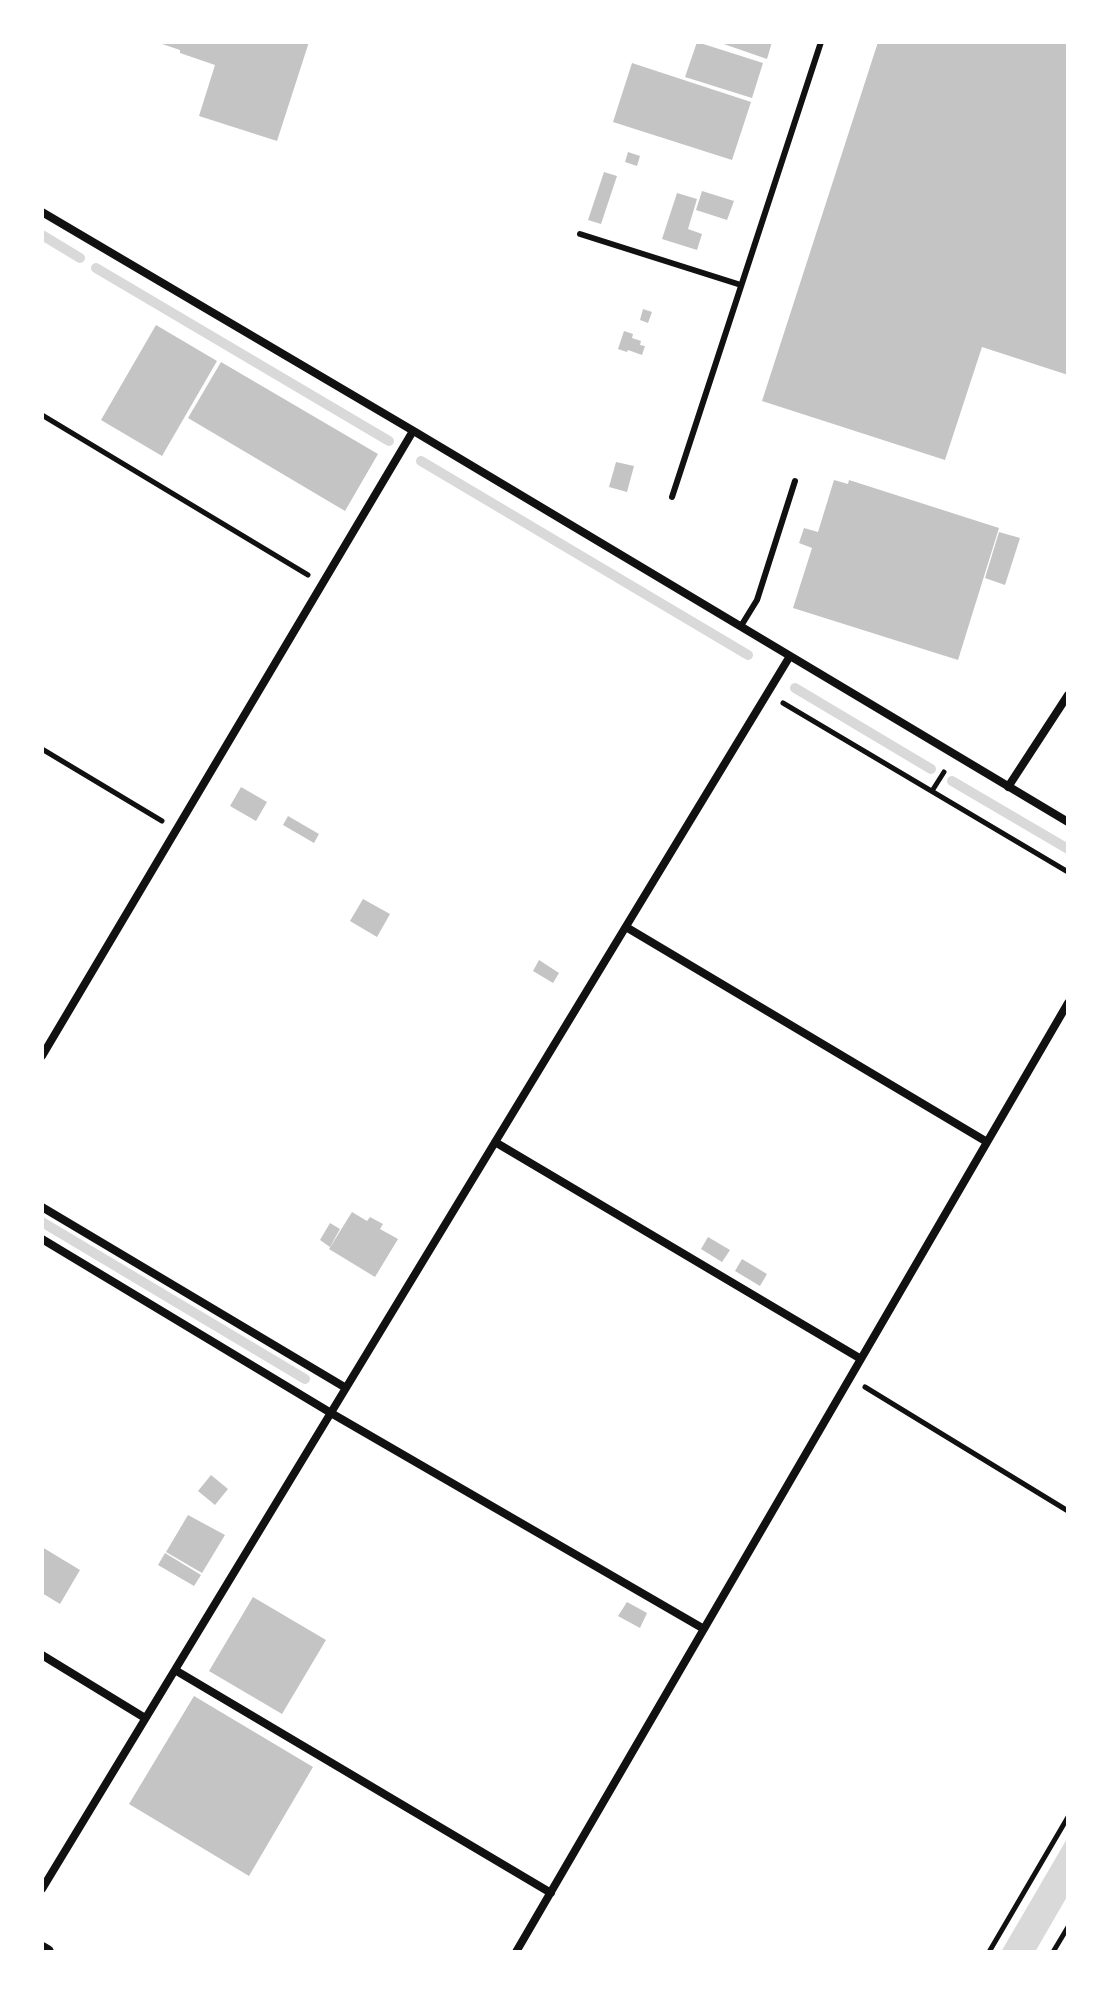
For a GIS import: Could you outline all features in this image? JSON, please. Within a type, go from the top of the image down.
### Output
[{"type":"street","points":[[42,212],[1068,822]]},
{"type":"street","points":[[42,1056],[413,431]]},
{"type":"street","points":[[42,1889],[790,656]]},
{"type":"street","points":[[1008,787],[1068,695]]},
{"type":"street","points":[[626,927],[987,1142]]},
{"type":"street","points":[[516,1952],[1068,1003]]},
{"type":"street","points":[[495,1142],[861,1359]]},
{"type":"street","points":[[42,1207],[346,1388]]},
{"type":"street","points":[[42,1239],[331,1413],[704,1629]]},
{"type":"street","points":[[42,1655],[145,1718]]},
{"type":"street","points":[[175,1670],[551,1893]]},
{"type":"lane","points":[[672,497],[821,42]]},
{"type":"lane","points":[[580,234],[741,285]]},
{"type":"lane","points":[[741,626],[757,600],[795,481]]},
{"type":"path","points":[[42,415],[323,584]]},
{"type":"path","points":[[767,694],[1068,872]]},
{"type":"path","points":[[42,749],[177,830]]},
{"type":"path","points":[[850,1378],[1068,1511]]},
{"type":"path","points":[[989,1952],[1068,1817]]},
{"type":"path","points":[[1053,1952],[1068,1927]]},
{"type":"shaded area","points":[[1068,1837],[1068,1895],[1035,1952],[1001,1952]]},
{"type":"building","points":[[156,42],[309,42],[277,141],[199,116],[215,65]]},
{"type":"building","points":[[697,42],[763,63],[752,98],[685,77]]},
{"type":"building","points":[[718,42],[772,42],[767,59]]},
{"type":"building","points":[[878,42],[1068,42],[1068,375],[982,347],[945,460],[762,401]]},
{"type":"building","points":[[632,63],[751,102],[732,160],[613,122]]},
{"type":"building","points":[[628,152],[640,156],[637,166],[625,162]]},
{"type":"building","points":[[604,172],[617,176],[601,224],[588,220]]},
{"type":"building","points":[[702,191],[734,201],[727,220],[696,210]]},
{"type":"building","points":[[677,193],[697,199],[688,229],[702,234],[697,250],[662,239]]},
{"type":"building","points":[[643,309],[652,312],[648,323],[640,320]]},
{"type":"building","points":[[156,325],[217,361],[162,456],[101,420]]},
{"type":"building","points":[[624,331],[633,334],[632,338],[645,346],[642,355],[618,349]]},
{"type":"building","points":[[221,362],[378,454],[345,511],[188,418]]},
{"type":"building","points":[[616,462],[634,466],[627,492],[609,487]]},
{"type":"building","points":[[834,480],[848,484],[849,480],[999,528],[958,660],[793,608],[812,548],[799,543],[804,528],[818,532]]},
{"type":"building","points":[[999,532],[1020,538],[1005,585],[985,578]]},
{"type":"building","points":[[241,787],[267,802],[256,821],[230,806]]},
{"type":"building","points":[[288,816],[319,834],[314,843],[283,825]]},
{"type":"building","points":[[363,899],[390,914],[377,937],[350,921]]},
{"type":"building","points":[[539,960],[559,973],[553,983],[533,971]]},
{"type":"building","points":[[352,1212],[367,1221],[370,1217],[383,1224],[380,1229],[398,1239],[375,1277],[329,1249]]},
{"type":"building","points":[[330,1223],[340,1229],[330,1247],[320,1240]]},
{"type":"building","points":[[708,1237],[730,1250],[722,1262],[701,1249]]},
{"type":"building","points":[[742,1259],[767,1274],[760,1286],[735,1271]]},
{"type":"building","points":[[211,1475],[228,1489],[215,1505],[198,1491]]},
{"type":"building","points":[[188,1515],[225,1535],[202,1573],[166,1552]]},
{"type":"building","points":[[42,1547],[80,1570],[60,1604],[42,1593]]},
{"type":"building","points":[[165,1553],[201,1575],[194,1586],[158,1565]]},
{"type":"building","points":[[253,1597],[326,1640],[282,1714],[209,1671]]},
{"type":"building","points":[[627,1602],[647,1613],[640,1628],[618,1616]]},
{"type":"building","points":[[194,1696],[313,1767],[249,1876],[129,1804]]},
{"type":"waterway","points":[[42,235],[80,258]]},
{"type":"waterway","points":[[96,268],[389,441]]},
{"type":"waterway","points":[[421,461],[748,655]]},
{"type":"waterway","points":[[795,688],[931,769]]},
{"type":"waterway","points":[[952,781],[1068,849]]},
{"type":"waterway","points":[[42,1222],[305,1379]]}]
